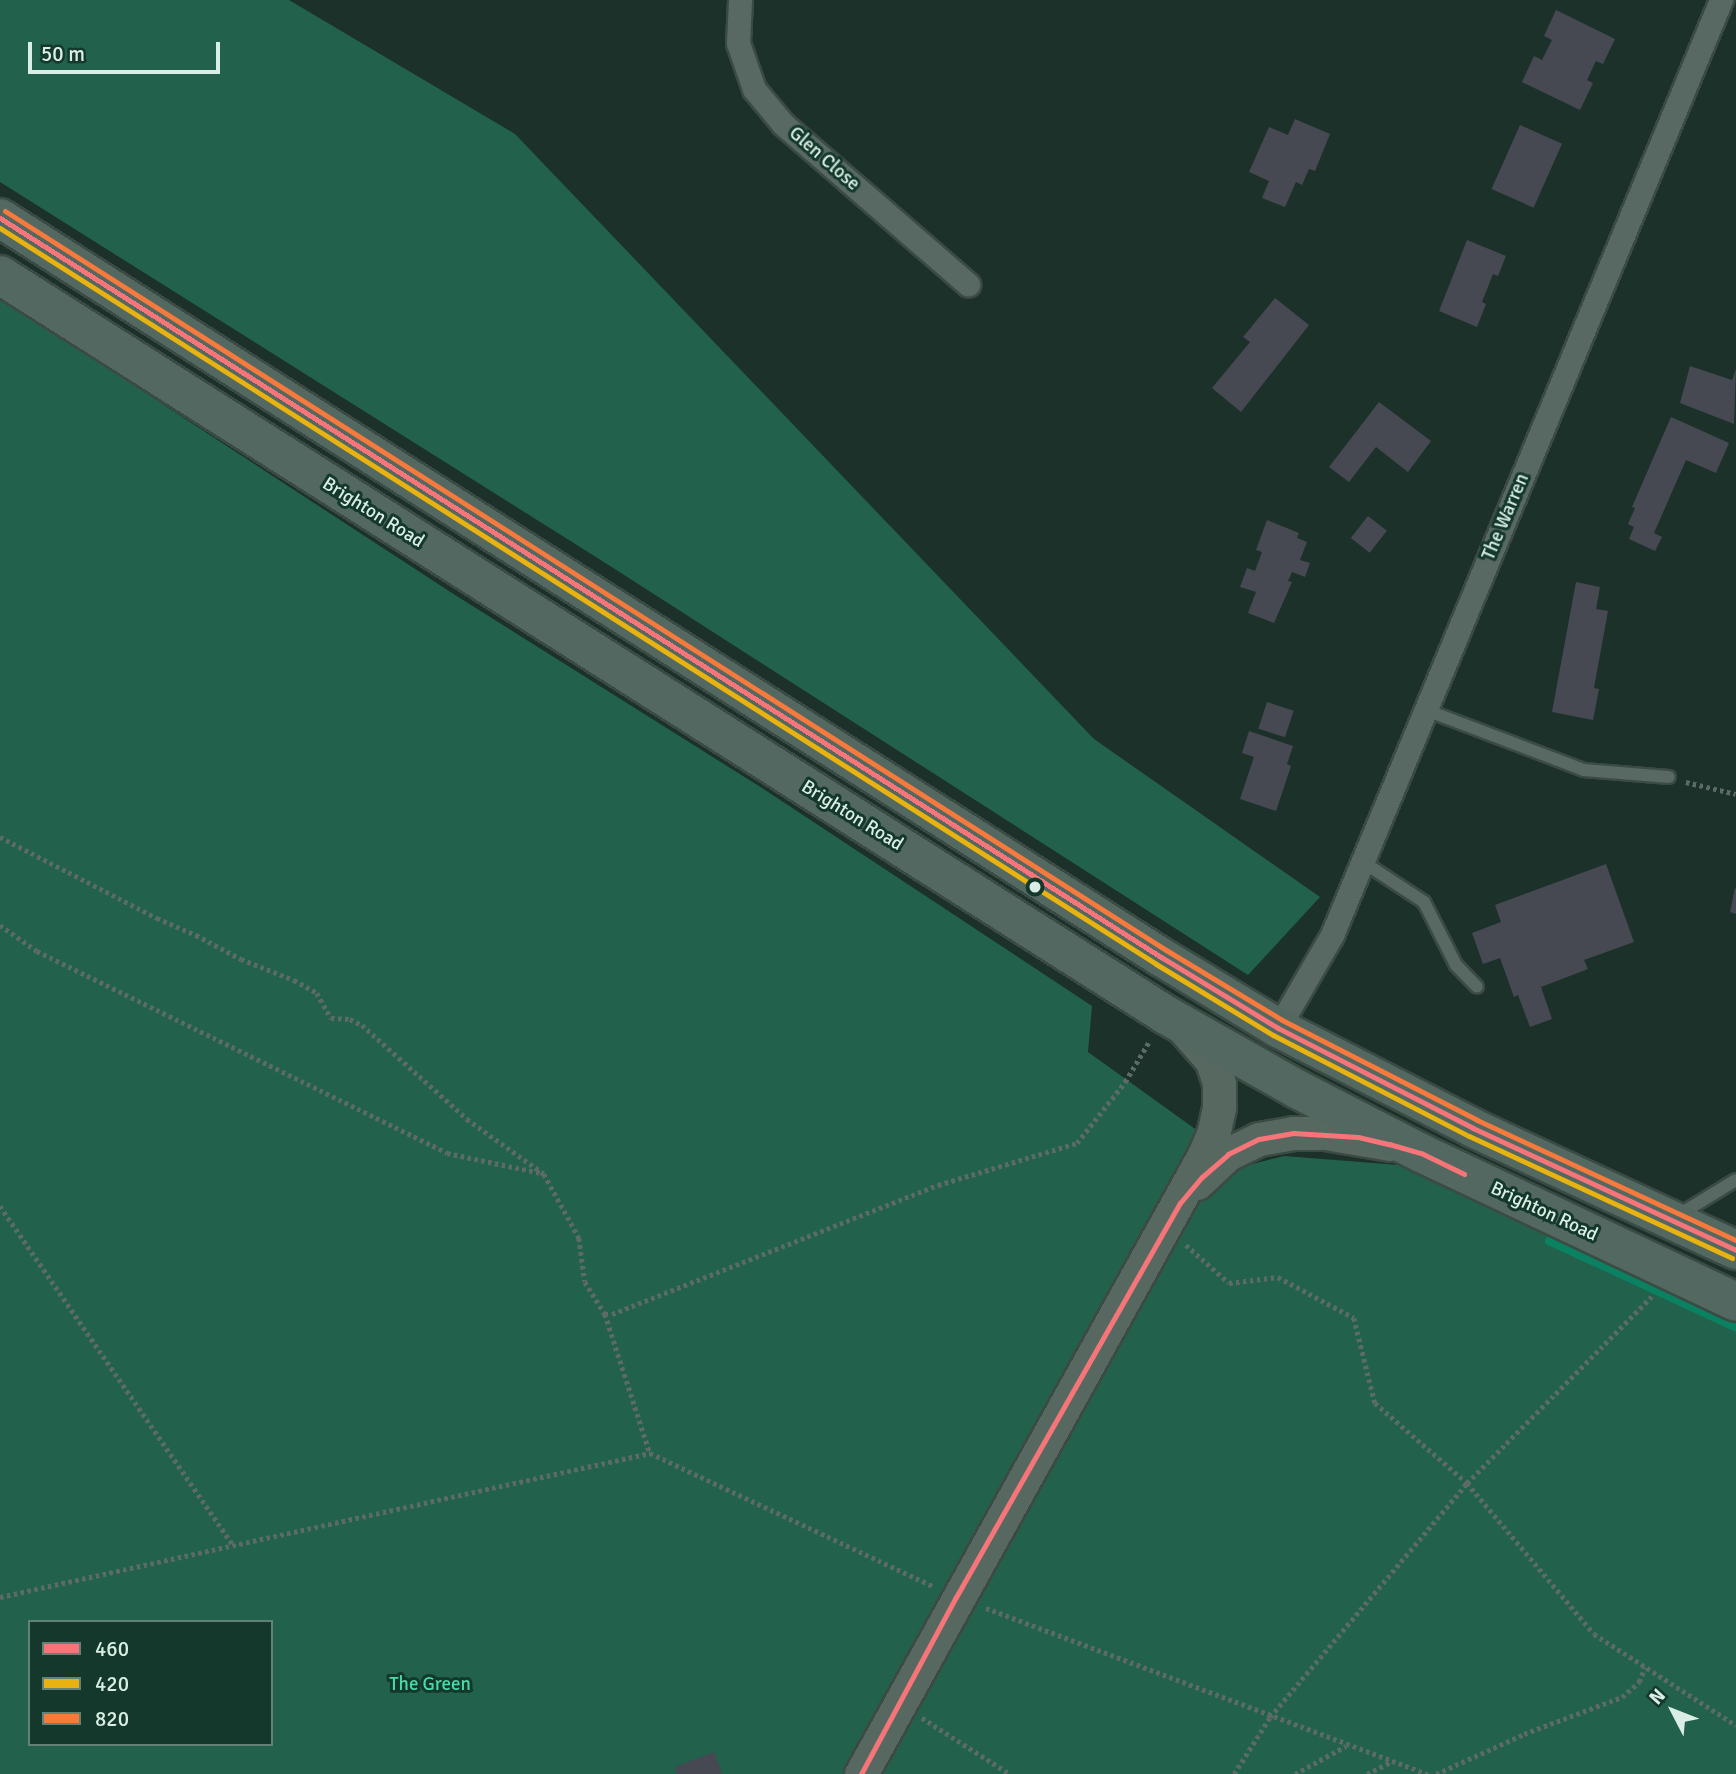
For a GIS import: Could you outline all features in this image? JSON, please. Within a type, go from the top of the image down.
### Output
[{"type":"highway","points":[[0,218],[1161,957],[1278,1028],[1473,1128],[1736,1250]]},
{"type":"highway","name":"Brighton Road","points":[[0,275],[1171,1018],[1421,1153],[1736,1302]]},
{"type":"main road","points":[[861,1774],[956,1597],[1173,1215],[1214,1131],[1219,1083],[1212,1061],[1196,1040],[1171,1018]]},
{"type":"main road","points":[[1173,1215],[1202,1177],[1228,1154],[1259,1139],[1293,1133],[1325,1133],[1358,1137],[1421,1153]]},
{"type":"street","name":"Glen Close","points":[[740,0],[738,43],[754,89],[761,98],[783,124],[968,284]]},
{"type":"street","name":"The Warren","points":[[1278,1028],[1332,935],[1721,0]]},
{"type":"lane","points":[[1426,710],[1584,771],[1669,778]]},
{"type":"lane","points":[[1363,862],[1424,902],[1456,965],[1477,987]]},
{"type":"lane","points":[[1671,1221],[1693,1203],[1736,1180]]},
{"type":"path","points":[[1669,778],[1736,794]]},
{"type":"path","points":[[0,837],[157,919],[196,934],[241,959],[294,980],[317,993],[331,1017],[350,1019],[362,1025],[467,1119],[544,1174],[579,1238],[585,1282],[605,1314],[650,1453]]},
{"type":"path","points":[[0,925],[37,951],[447,1153],[544,1174]]},
{"type":"path","points":[[605,1314],[612,1314],[938,1185],[1077,1143],[1171,1018]]},
{"type":"path","points":[[0,1206],[232,1545]]},
{"type":"path","points":[[1173,1215],[1228,1283],[1278,1277],[1354,1318],[1375,1403],[1467,1483],[1594,1634],[1736,1725]]},
{"type":"path","points":[[1234,1774],[1270,1717],[1467,1483],[1654,1295]]},
{"type":"path","points":[[0,1597],[650,1453],[956,1597],[1270,1717],[1428,1774]]},
{"type":"path","points":[[1436,1774],[1524,1734],[1622,1697],[1639,1682],[1645,1667]]},
{"type":"path","points":[[900,1703],[1010,1774]]},
{"type":"path","points":[[1294,1774],[1347,1745]]},
{"type":"path","points":[[1367,1774],[1392,1761]]},
{"type":"green space","points":[[0,0],[289,0],[515,134],[1094,739],[1320,897],[1248,975],[607,564],[0,182]]},
{"type":"green space","name":"The Green","points":[[0,298],[455,595],[762,788],[1092,1006],[1088,1052],[1198,1131],[1202,1177],[1284,1156],[1399,1165],[1736,1320],[1736,1774],[0,1774]]},
{"type":"building","points":[[1556,10],[1615,39],[1603,64],[1596,61],[1587,80],[1593,83],[1580,110],[1522,82],[1534,56],[1542,60],[1552,40],[1544,36]]},
{"type":"building","points":[[1295,119],[1330,134],[1315,171],[1309,169],[1302,185],[1296,182],[1285,207],[1262,198],[1269,181],[1249,172],[1269,127],[1288,135]]},
{"type":"building","points":[[1520,125],[1562,144],[1534,208],[1492,189]]},
{"type":"building","points":[[1467,240],[1506,256],[1498,276],[1493,274],[1482,302],[1486,304],[1477,327],[1439,311]]},
{"type":"building","points":[[1275,298],[1309,325],[1241,412],[1212,388],[1250,342],[1243,337]]},
{"type":"building","points":[[1690,366],[1732,380],[1736,369],[1734,424],[1680,403]]},
{"type":"building","points":[[1379,402],[1431,441],[1408,472],[1376,447],[1349,482],[1329,467]]},
{"type":"building","points":[[1671,417],[1729,443],[1716,473],[1686,460],[1654,533],[1662,537],[1655,551],[1629,539],[1634,527],[1628,524],[1635,508],[1632,507]]},
{"type":"building","points":[[1368,516],[1387,531],[1370,553],[1351,538]]},
{"type":"building","points":[[1267,520],[1299,533],[1297,538],[1307,542],[1300,560],[1310,563],[1305,577],[1292,572],[1288,581],[1292,582],[1274,623],[1248,613],[1256,592],[1240,587],[1247,568],[1255,571],[1262,552],[1256,550]]},
{"type":"building","points":[[1576,582],[1600,587],[1596,609],[1608,611],[1594,688],[1599,689],[1593,720],[1552,712]]},
{"type":"building","points":[[1267,702],[1294,711],[1285,737],[1258,729]]},
{"type":"building","points":[[1249,731],[1293,746],[1287,764],[1291,766],[1276,811],[1240,799],[1254,757],[1242,753]]},
{"type":"building","points":[[1606,864],[1634,942],[1584,960],[1588,969],[1541,987],[1552,1019],[1530,1027],[1518,995],[1514,997],[1500,958],[1483,964],[1472,933],[1501,922],[1495,905]]},
{"type":"building","points":[[1736,889],[1736,914],[1730,912]]},
{"type":"building","points":[[714,1752],[722,1774],[677,1774],[675,1767]]},
{"type":"waterway","points":[[1549,1241],[1736,1328]]},
{"type":"transit line","name":"820","points":[[5,211],[1166,950],[1282,1020],[1477,1120],[1736,1240]]},
{"type":"transit line","name":"460","points":[[0,218],[1161,957],[1278,1028],[1473,1128],[1736,1250]]},
{"type":"transit line","name":"420","points":[[0,228],[1156,964],[1273,1035],[1469,1136],[1732,1258]]},
{"type":"transit line","name":"460","points":[[861,1774],[956,1597],[1180,1203],[1202,1177],[1228,1154],[1259,1139],[1293,1133],[1358,1137],[1389,1144],[1421,1153],[1464,1174]]}]
